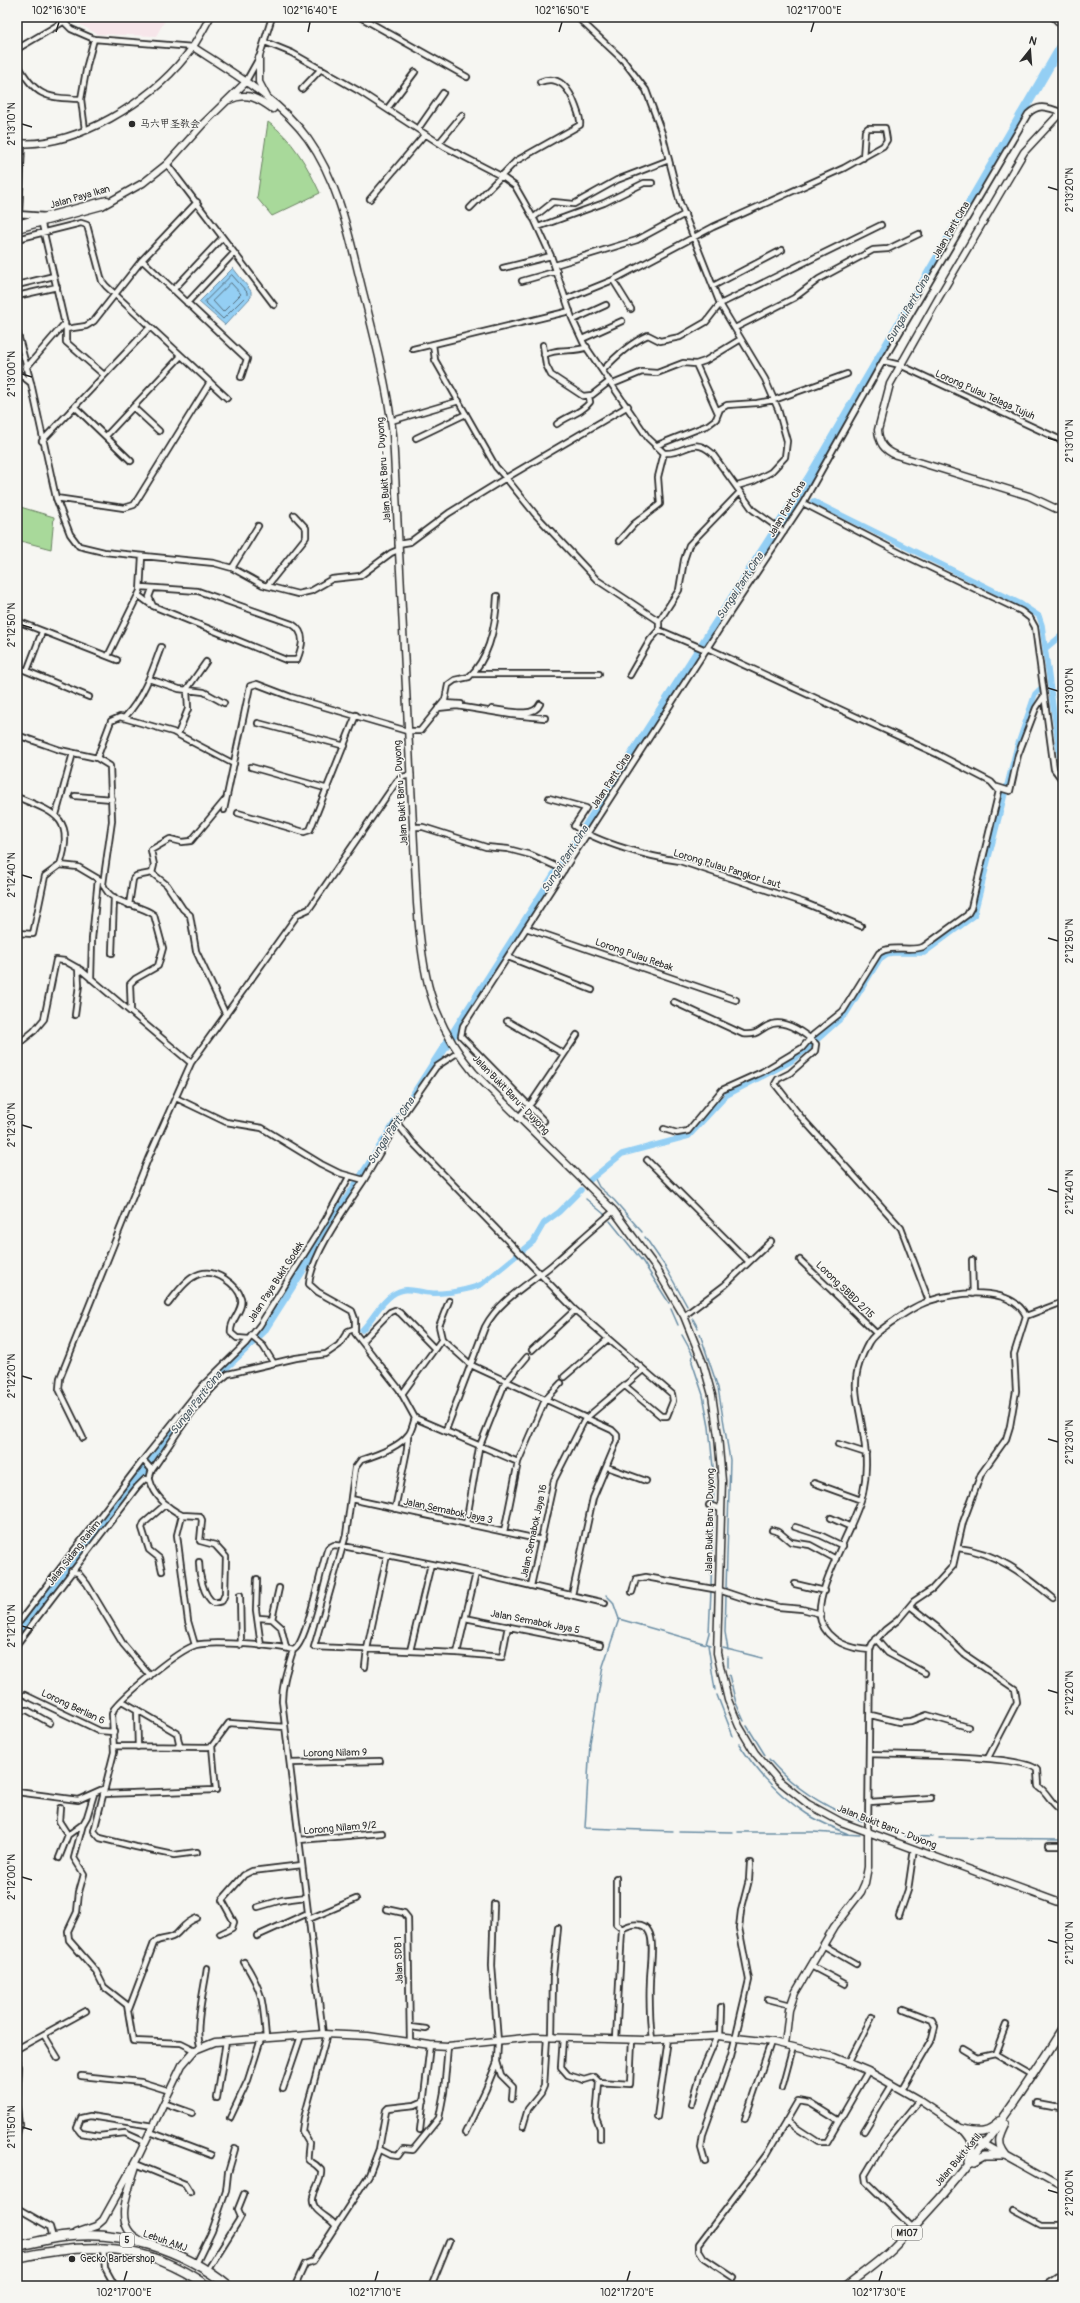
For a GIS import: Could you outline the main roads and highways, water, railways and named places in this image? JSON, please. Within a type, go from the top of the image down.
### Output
[{"type":"highway","name":"Lebuh AMJ","points":[[17,2246],[63,2236],[94,2236],[151,2245],[196,2264],[228,2286]]},
{"type":"highway","name":"Lebuh AMJ","points":[[17,2258],[54,2249],[103,2247],[131,2251],[180,2269],[207,2286]]},
{"type":"main road","points":[[20,143],[47,142],[105,122],[149,92],[172,72],[193,46],[210,17]]},
{"type":"main road","points":[[1054,17],[1063,26]]},
{"type":"main road","name":"Jalan Bukit Baru - Duyong","points":[[193,46],[245,82],[294,122],[308,140],[325,168],[345,220],[379,356],[391,421],[407,731],[422,961],[432,1000],[444,1031],[456,1051],[474,1073],[614,1211],[656,1268],[684,1316],[696,1341],[712,1395],[718,1436],[722,1482],[718,1508],[718,1653],[722,1678],[733,1713],[755,1753],[778,1780],[808,1804],[841,1822],[1063,1904]]},
{"type":"main road","points":[[259,58],[259,82],[272,103]]},
{"type":"main road","name":"Jalan Paya Ikan","points":[[41,221],[92,210],[126,193],[156,174],[222,104],[245,82]]},
{"type":"main road","points":[[222,104],[239,96],[250,96],[257,98],[294,122]]},
{"type":"main road","points":[[1063,111],[1024,152],[900,365],[886,395],[879,421],[878,437],[884,448],[896,455],[1029,496],[1063,512]]},
{"type":"main road","name":"Jalan Paya Ikan","points":[[41,221],[49,216],[84,208],[126,193]]},
{"type":"main road","points":[[17,224],[41,221]]},
{"type":"main road","points":[[17,229],[41,221]]},
{"type":"main road","points":[[785,2045],[791,2005],[810,1966],[823,1945],[861,1892],[865,1883],[868,1867],[868,1831]]},
{"type":"main road","name":"Jalan Bukit Katil","points":[[846,2286],[892,2249],[986,2145],[1033,2076],[1063,2028]]},
{"type":"main road","points":[[63,2236],[87,2230],[103,2220],[139,2155],[182,2065],[198,2049],[226,2041],[325,2034],[368,2036],[430,2045],[448,2046],[549,2037],[652,2040],[718,2036],[771,2042],[849,2062],[868,2071],[919,2100],[986,2145],[1063,2188]]},
{"type":"main road","points":[[963,2129],[978,2132],[990,2130],[1013,2106]]},
{"type":"main road","points":[[1005,2155],[1000,2149],[999,2136],[1013,2106]]},
{"type":"main road","points":[[962,2173],[974,2150],[972,2139],[963,2129]]},
{"type":"main road","points":[[139,2155],[123,2209],[123,2219],[131,2235],[151,2245]]},
{"type":"main road","points":[[970,2164],[982,2156],[1005,2155]]},
{"type":"water","points":[[233,268],[251,291],[251,297],[225,325],[199,302]]},
{"type":"waterway","name":"Sungai Parit Cina","points":[[17,1638],[215,1377],[263,1331],[809,478],[1063,43]]},
{"type":"waterway","points":[[813,501],[1021,604],[1039,616],[1042,625],[1060,758],[1063,769]]},
{"type":"waterway","points":[[1045,649],[1063,634]]},
{"type":"waterway","points":[[590,1180],[622,1154],[689,1136],[727,1095],[790,1062],[846,1014],[880,959],[887,954],[892,953],[924,953],[974,916],[1016,750],[1035,694],[1040,689]]},
{"type":"waterway","points":[[594,1177],[599,1187],[614,1200],[642,1232]]},
{"type":"waterway","points":[[362,1330],[383,1303],[392,1295],[402,1290],[443,1293],[464,1290],[482,1284],[533,1242],[544,1223],[559,1212],[581,1190]]},
{"type":"waterway","points":[[586,1199],[604,1214]]},
{"type":"waterway","points":[[610,1221],[643,1262],[669,1303]]},
{"type":"waterway","points":[[645,1237],[665,1266],[687,1306]]},
{"type":"waterway","points":[[671,1309],[678,1325]]},
{"type":"waterway","points":[[693,1319],[698,1328]]},
{"type":"waterway","points":[[700,1334],[718,1388],[730,1460],[726,1588]]},
{"type":"waterway","points":[[682,1335],[693,1355],[692,1362],[703,1395],[709,1427],[714,1477],[711,1586]]},
{"type":"waterway","points":[[706,1644],[709,1633],[711,1591]]},
{"type":"waterway","points":[[606,1595],[613,1602],[619,1619]]},
{"type":"waterway","points":[[726,1595],[725,1632],[728,1650]]},
{"type":"waterway","points":[[673,1831],[585,1828],[590,1743],[603,1666],[619,1619],[710,1645]]},
{"type":"waterway","points":[[708,1645],[715,1690]]},
{"type":"waterway","points":[[723,1648],[762,1658]]},
{"type":"waterway","points":[[728,1657],[728,1667]]},
{"type":"waterway","points":[[729,1675],[736,1703],[744,1721]]},
{"type":"waterway","points":[[717,1695],[733,1736]]},
{"type":"waterway","points":[[747,1726],[765,1755]]},
{"type":"waterway","points":[[739,1744],[761,1774],[787,1799],[812,1817],[848,1834]]},
{"type":"waterway","points":[[769,1759],[789,1780],[811,1796],[823,1804],[862,1821]]},
{"type":"waterway","points":[[679,1831],[733,1832]]},
{"type":"waterway","points":[[738,1832],[813,1832],[860,1835]]},
{"type":"waterway","points":[[905,1836],[932,1837]]},
{"type":"waterway","points":[[939,1838],[1063,1839]]},
{"type":"place","name":"马六甲圣教会","points":[[132,124]]},
{"type":"place","name":"Gecko Barbershop","points":[[72,2259]]}]
